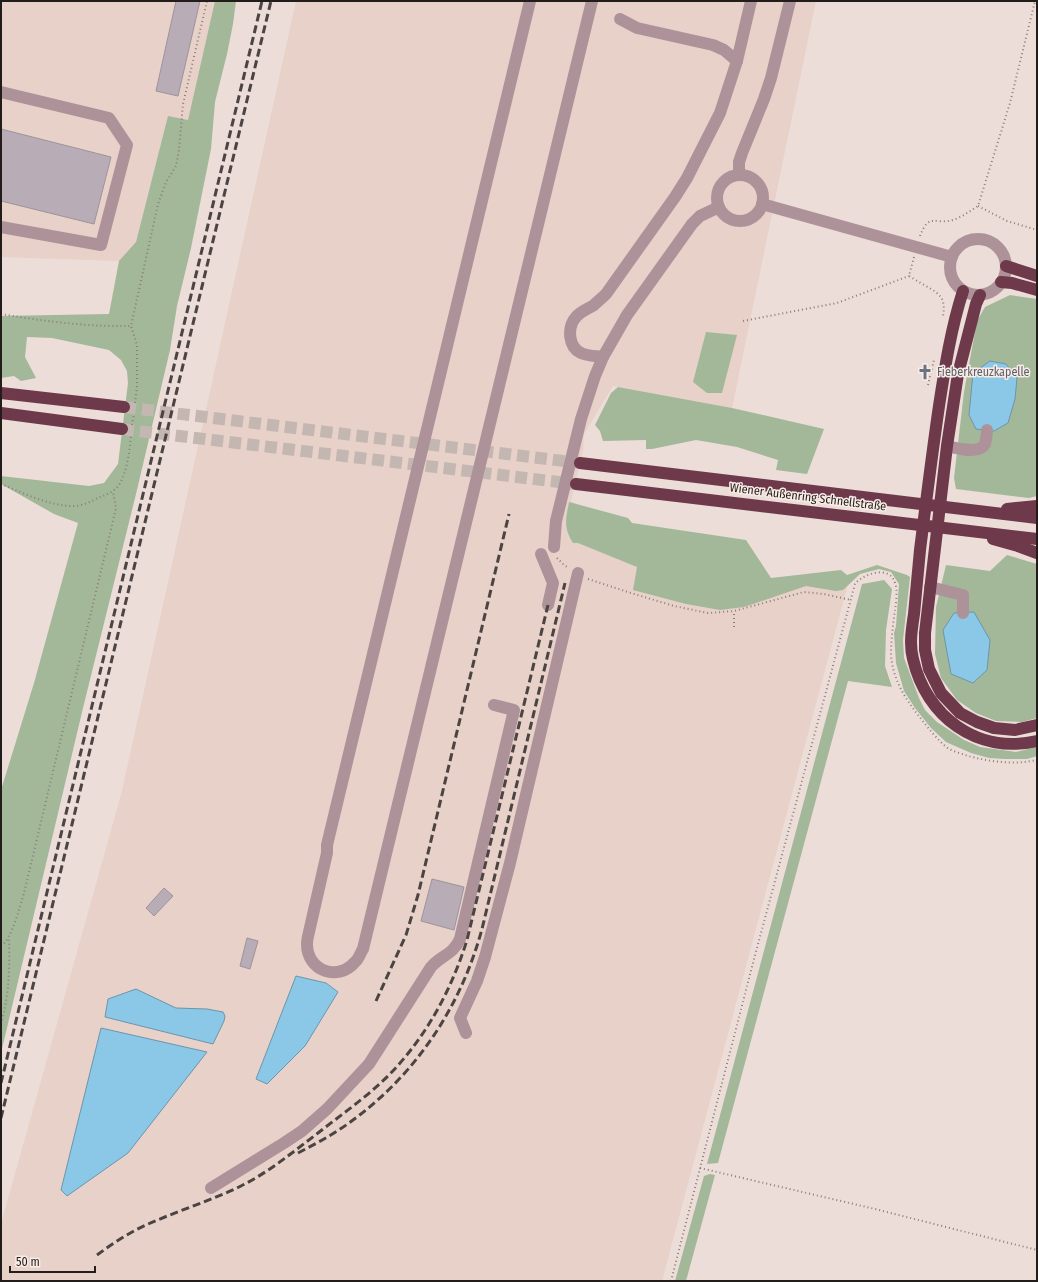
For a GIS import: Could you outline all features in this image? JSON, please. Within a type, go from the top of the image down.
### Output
[{"type":"highway","points":[[1006,266],[1037,276]]},
{"type":"highway","points":[[1001,282],[1012,283],[1037,290]]},
{"type":"highway","points":[[963,290],[946,360],[932,459],[911,638],[912,657],[917,675],[923,688],[943,715],[956,726],[973,736],[993,742],[1012,744],[1037,742]]},
{"type":"highway","points":[[980,295],[976,304],[958,374],[947,446],[925,633],[926,650],[929,669],[942,693],[960,712],[977,722],[994,728],[1015,730],[1037,725]]},
{"type":"highway","points":[[1,393],[124,407]]},
{"type":"highway","points":[[1,413],[129,429]]},
{"type":"highway","name":"Wiener Außenring Schnellstraße","points":[[580,463],[1037,518]]},
{"type":"highway","name":"Wiener Außenring Schnellstraße","points":[[576,484],[1037,539]]},
{"type":"highway","points":[[986,512],[1037,506]]},
{"type":"highway","points":[[953,528],[1018,546],[1037,553]]},
{"type":"lane","points":[[530,1],[329,838],[309,932],[307,945],[309,955],[320,969],[327,972],[335,973],[347,969],[356,962],[362,949],[592,1]]},
{"type":"lane","points":[[603,357],[580,353],[576,349],[570,336],[571,324],[574,318],[593,306],[606,294],[687,178],[720,113],[737,61],[751,1]]},
{"type":"lane","points":[[739,175],[739,162],[771,78],[790,1]]},
{"type":"lane","points":[[620,19],[637,28],[713,45],[724,50],[737,61]]},
{"type":"lane","points":[[1,92],[109,118],[127,145],[101,245],[1,227]]},
{"type":"lane","points":[[739,175],[750,177],[756,181],[760,187],[763,194],[762,204],[755,215],[749,219],[741,221],[733,220],[726,216],[719,207],[717,196],[719,188],[723,182],[729,178],[739,175]]},
{"type":"lane","points":[[762,204],[952,257]]},
{"type":"lane","points":[[554,547],[556,521],[579,426],[595,376],[603,357],[627,315],[692,224],[700,216],[719,207]]},
{"type":"lane","points":[[977,239],[986,240],[1000,250],[1004,257],[1006,266],[1005,274],[1001,282],[992,291],[980,295],[971,294],[956,285],[950,268],[955,251],[968,241],[977,239]]},
{"type":"lane","points":[[947,446],[971,450],[979,449],[984,445],[988,430]]},
{"type":"lane","points":[[541,554],[553,583],[548,605]]},
{"type":"lane","points":[[466,1033],[460,1018],[477,981],[485,957],[510,863],[578,573]]},
{"type":"lane","points":[[930,587],[963,595],[963,613]]},
{"type":"lane","points":[[211,1188],[302,1131],[327,1109],[369,1064],[430,967],[440,958],[454,950],[457,946],[460,939],[514,710],[494,706]]},
{"type":"path","points":[[1,484],[51,502],[72,506],[87,503],[113,492],[120,484],[130,448],[129,429],[137,386],[137,345],[131,326],[158,204],[166,182],[176,166],[183,104],[207,1]]},
{"type":"path","points":[[909,276],[916,248],[924,226],[931,221],[952,220],[964,215],[978,206],[1010,103],[1035,1]]},
{"type":"path","points":[[978,206],[1007,221],[1037,230]]},
{"type":"path","points":[[743,321],[837,303],[909,276]]},
{"type":"path","points":[[909,276],[937,293],[942,299],[945,307],[941,323]]},
{"type":"path","points":[[1,314],[32,319],[131,326]]},
{"type":"path","points":[[928,385],[935,354]]},
{"type":"path","points":[[1,946],[9,937],[24,893],[116,508],[113,492]]},
{"type":"path","points":[[671,1281],[756,951],[855,584],[859,579],[865,576]]},
{"type":"path","points":[[631,593],[674,606],[708,613],[734,611],[804,592],[824,594],[851,600]]},
{"type":"path","points":[[734,611],[734,627]]},
{"type":"path","points":[[1,1024],[5,1009],[10,963],[9,937]]},
{"type":"path","points":[[700,1168],[875,1209],[1037,1250]]},
{"type":"shaded area","points":[[1,1],[215,1],[188,120],[168,117],[136,242],[119,261],[1,257]]},
{"type":"shaded area","points":[[296,1],[816,1],[732,408],[613,386],[584,434],[583,451],[571,501],[683,558],[690,597],[795,578],[848,584],[662,1281],[1,1281],[1,1224],[122,791]]},
{"type":"green space","points":[[215,1],[236,1],[227,54],[215,102],[211,149],[191,248],[177,306],[170,350],[1,1053],[1,790],[34,683],[78,523],[54,514],[1,484],[1,476],[89,486],[104,483],[118,464],[128,383],[127,371],[121,360],[109,350],[52,338],[27,337],[25,357],[36,378],[21,381],[14,376],[1,378],[1,316],[109,314],[119,261],[136,242],[168,116],[188,120]]},
{"type":"green space","points":[[1010,295],[1037,299],[1037,496],[1029,498],[956,489],[954,478],[964,392],[977,321],[985,307]]},
{"type":"green space","points":[[706,332],[737,335],[722,393],[707,393],[693,382]]},
{"type":"green space","points":[[618,387],[732,408],[824,429],[807,474],[776,470],[778,460],[737,447],[696,440],[652,449],[646,449],[646,440],[603,441],[600,431],[595,425],[611,393]]},
{"type":"green space","points":[[569,502],[628,518],[632,523],[746,540],[771,578],[841,570],[847,575],[877,565],[907,575],[910,577],[903,640],[904,658],[925,710],[937,722],[964,740],[980,747],[1016,752],[1037,747],[1037,756],[1027,759],[1005,759],[989,758],[971,753],[946,742],[931,728],[915,708],[904,691],[896,663],[894,633],[896,626],[899,584],[891,572],[879,569],[860,574],[843,590],[836,591],[806,586],[744,607],[720,610],[686,604],[633,590],[637,567],[578,543],[573,543],[568,533],[566,523]]},
{"type":"green space","points":[[1007,555],[1037,564],[1037,718],[1022,722],[996,721],[976,713],[957,700],[941,678],[935,654],[936,607],[946,565],[990,571]]},
{"type":"green space","points":[[884,580],[892,589],[886,630],[885,666],[892,687],[848,681],[718,1163],[707,1164],[862,584]]},
{"type":"green space","points":[[710,1174],[715,1175],[686,1281],[675,1281],[704,1176]]},
{"type":"water","points":[[990,361],[1006,364],[1017,378],[1015,399],[1008,423],[994,431],[976,429],[969,415],[973,373]]},
{"type":"water","points":[[974,612],[990,640],[987,670],[973,683],[951,674],[943,630],[954,613]]},
{"type":"water","points":[[296,976],[326,983],[338,992],[305,1046],[267,1084],[256,1079]]},
{"type":"water","points":[[136,989],[176,1008],[207,1009],[223,1012],[225,1016],[224,1021],[213,1044],[105,1017],[108,999]]},
{"type":"water","points":[[101,1028],[207,1052],[128,1153],[67,1196],[61,1190]]},
{"type":"building","points":[[176,1],[200,1],[178,96],[156,91]]},
{"type":"building","points":[[1,129],[111,157],[94,224],[1,201]]},
{"type":"building","points":[[432,879],[464,887],[454,930],[421,921]]},
{"type":"building","points":[[164,888],[173,896],[154,916],[146,908]]},
{"type":"building","points":[[247,938],[258,941],[250,969],[240,966]]},
{"type":"tunnel","points":[[124,407],[580,463]]},
{"type":"tunnel","points":[[122,429],[575,484]]},
{"type":"railway","points":[[1,1083],[262,1]]},
{"type":"railway","points":[[1,1118],[271,1]]},
{"type":"railway","points":[[376,1001],[406,935],[418,895],[509,514]]},
{"type":"railway","points":[[298,1153],[347,1125],[397,1081],[434,1036],[462,985],[482,929],[565,583]]},
{"type":"railway","points":[[97,1255],[139,1228],[241,1186],[271,1168],[372,1091],[389,1075],[415,1045],[426,1029],[445,995],[461,959],[467,940],[548,605]]},
{"type":"place","name":"Fieberkreuzkapelle","points":[[925,372]]}]
